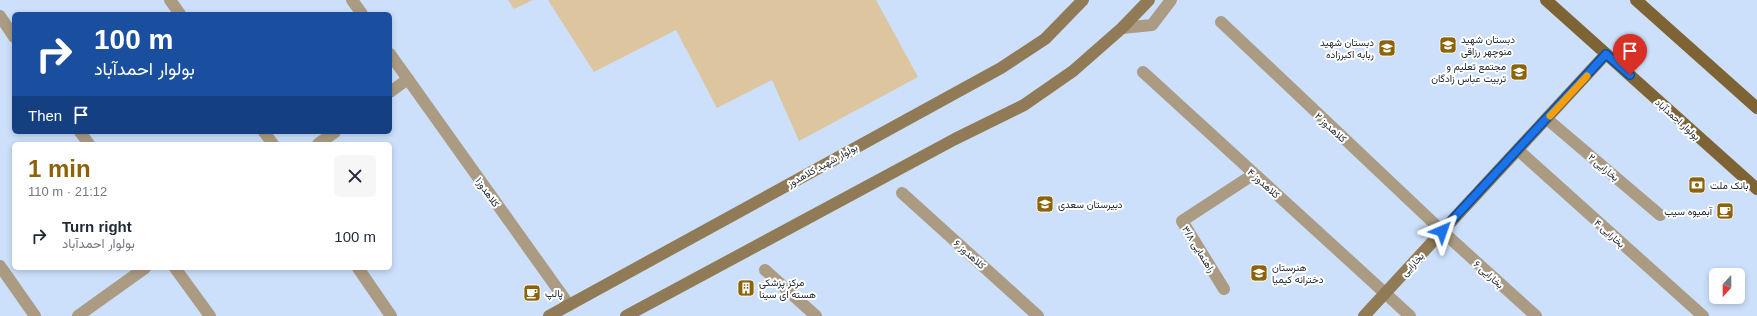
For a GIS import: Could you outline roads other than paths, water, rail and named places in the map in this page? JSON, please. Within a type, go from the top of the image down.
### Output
[{"type":"main road","name":"بولوار شهید کلاهدوز","points":[[549,316],[1001,68],[1045,39],[1083,0]]},
{"type":"main road","points":[[626,316],[955,139],[1024,105],[1074,71],[1122,28],[1149,0]]},
{"type":"main road","name":"بولوار احمدآباد","points":[[1546,0],[1757,189]]},
{"type":"main road","points":[[1636,0],[1757,108]]},
{"type":"main road","name":"بخارایی","points":[[1364,316],[1606,54]]},
{"type":"street","points":[[170,0],[179,12]]},
{"type":"street","points":[[352,0],[361,12]]},
{"type":"street","points":[[1122,28],[1152,25],[1171,0]]},
{"type":"street","points":[[0,16],[12,34]]},
{"type":"street","name":"کلاهدوز ۲","points":[[1221,22],[1442,231]]},
{"type":"street","name":"کلاهدوز۱","points":[[392,57],[569,305]]},
{"type":"street","name":"کلاهدوز ۴","points":[[1143,72],[1410,316]]},
{"type":"street","points":[[392,91],[408,79]]},
{"type":"street","name":"بخارایی ۲","points":[[1547,118],[1660,215]]},
{"type":"street","points":[[321,142],[332,134]]},
{"type":"street","name":"بخارایی ۴","points":[[1518,150],[1703,316]]},
{"type":"street","name":"راهنمایی ۳/۸","points":[[1224,290],[1182,221],[1254,174]]},
{"type":"street","name":"کلاهدوز ۶","points":[[902,193],[1038,316]]},
{"type":"street","name":"بخارایی ۶","points":[[1442,231],[1536,316]]},
{"type":"street","points":[[0,266],[36,316]]},
{"type":"street","points":[[78,316],[142,270]]},
{"type":"street","points":[[176,270],[210,316]]},
{"type":"street","points":[[359,270],[392,316]]},
{"type":"street","points":[[765,270],[816,316]]},
{"type":"place","name":"دبستان شهید منوچهر رزاقی","points":[[1448,45]]},
{"type":"place","name":"دبستان شهید ربابه اکبرزاده","points":[[1387,48]]},
{"type":"place","name":"مجتمع تعلیم و تربیت عباس زادگان","points":[[1519,72]]},
{"type":"place","name":"بانک ملت","points":[[1697,185]]},
{"type":"place","name":"دبیرستان سعدی","points":[[1045,204]]},
{"type":"place","name":"آبمیوه سیب","points":[[1725,211]]},
{"type":"place","name":"هنرستان دخترانه کیمیا","points":[[1259,273]]},
{"type":"place","name":"مرکز پزشکی هسته ای سینا","points":[[746,288]]},
{"type":"place","name":"پالپ","points":[[532,293]]}]
